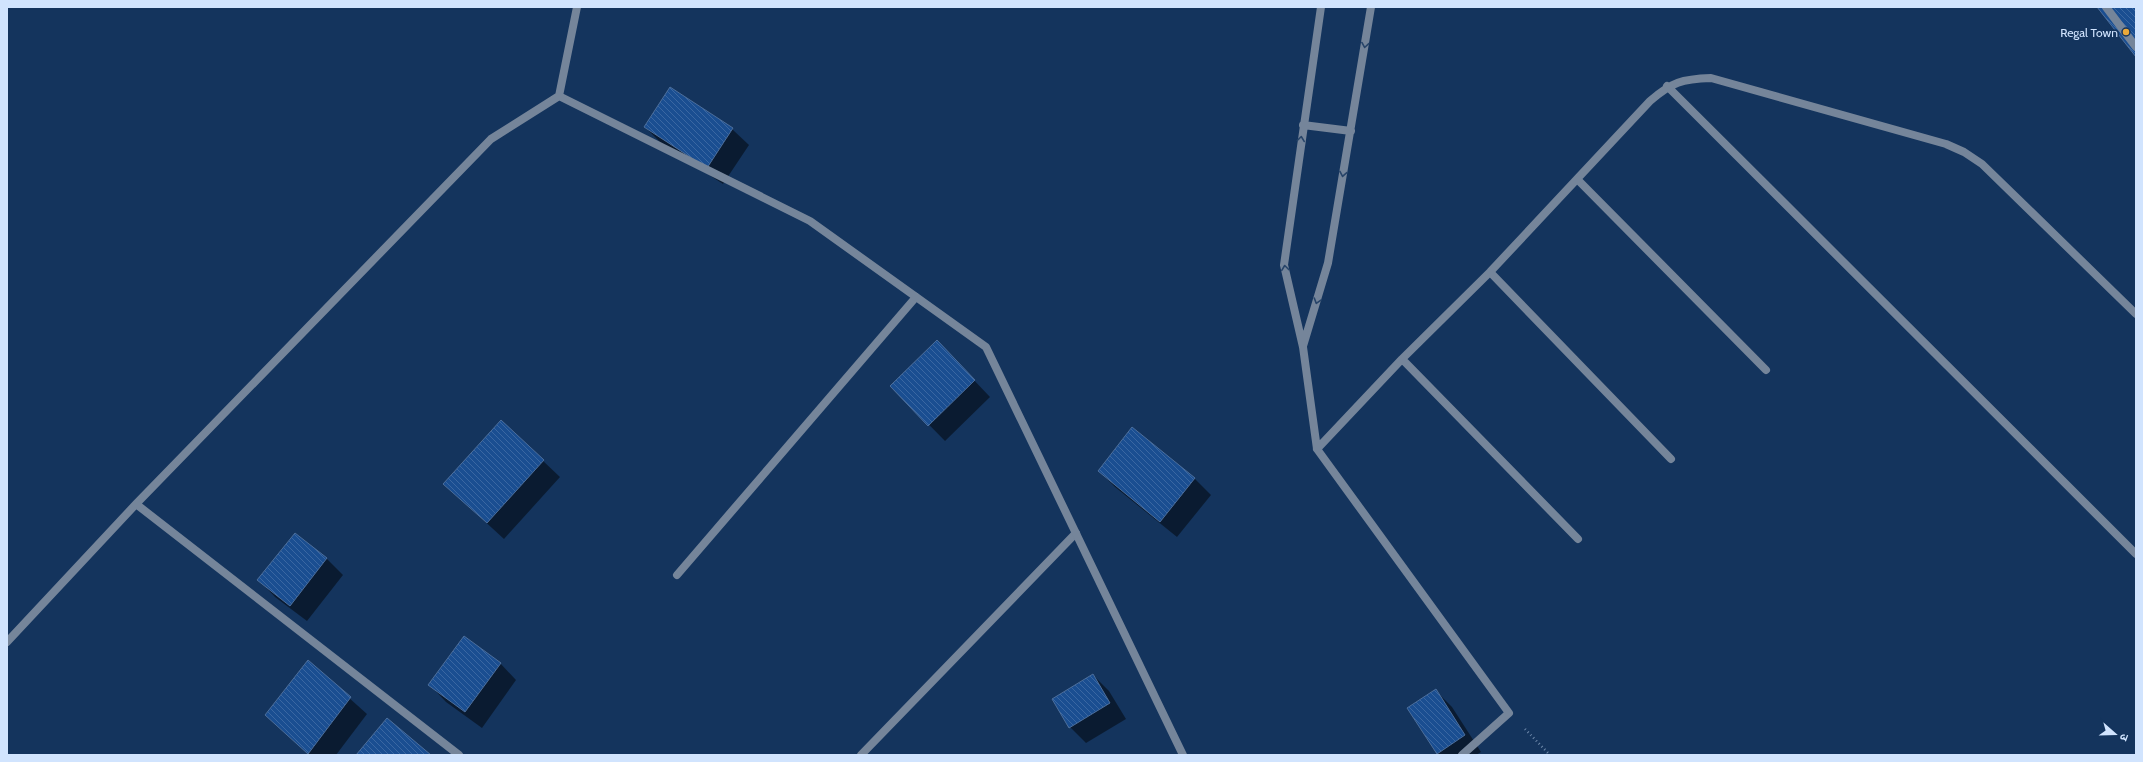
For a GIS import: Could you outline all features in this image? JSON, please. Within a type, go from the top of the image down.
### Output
[{"type":"street","points":[[7,642],[136,504],[491,139],[559,96],[577,7]]},
{"type":"street","points":[[1321,7],[1284,265],[1302,347],[1317,449],[1509,713],[1462,755]]},
{"type":"street","points":[[1302,347],[1328,263],[1371,7]]},
{"type":"street","points":[[2106,7],[2136,47]]},
{"type":"street","points":[[1317,449],[1402,359],[1490,272],[1650,101],[1667,86],[1689,78],[1711,78],[1939,142],[1964,152],[1982,164],[2136,314]]},
{"type":"street","points":[[1667,86],[2136,554]]},
{"type":"street","points":[[559,96],[810,222],[986,346],[1183,755]]},
{"type":"street","points":[[1303,125],[1351,131]]},
{"type":"street","points":[[1577,178],[1766,370]]},
{"type":"street","points":[[1490,272],[1671,459]]},
{"type":"street","points":[[676,575],[916,297]]},
{"type":"street","points":[[1402,359],[1578,539]]},
{"type":"street","points":[[136,504],[459,755]]},
{"type":"street","points":[[861,755],[1076,533]]},
{"type":"path","points":[[1509,713],[1550,755]]},
{"type":"building","name":"Regal Town","points":[[2097,7],[2136,7],[2136,57]]},
{"type":"building","points":[[670,87],[733,128],[707,168],[644,127]]},
{"type":"building","points":[[937,340],[975,380],[928,426],[890,386]]},
{"type":"building","points":[[501,420],[544,460],[487,523],[443,484]]},
{"type":"building","points":[[1132,427],[1195,478],[1160,522],[1098,471]]},
{"type":"building","points":[[295,533],[327,558],[290,606],[257,580]]},
{"type":"building","points":[[464,636],[501,663],[465,712],[428,685]]},
{"type":"building","points":[[308,660],[351,697],[308,754],[265,715]]},
{"type":"building","points":[[1093,674],[1110,703],[1069,728],[1052,699]]},
{"type":"building","points":[[1436,689],[1465,735],[1437,754],[1407,708]]},
{"type":"building","points":[[387,718],[431,755],[356,755]]},
{"type":"place","name":"Regal Town","points":[[2126,32]]}]
